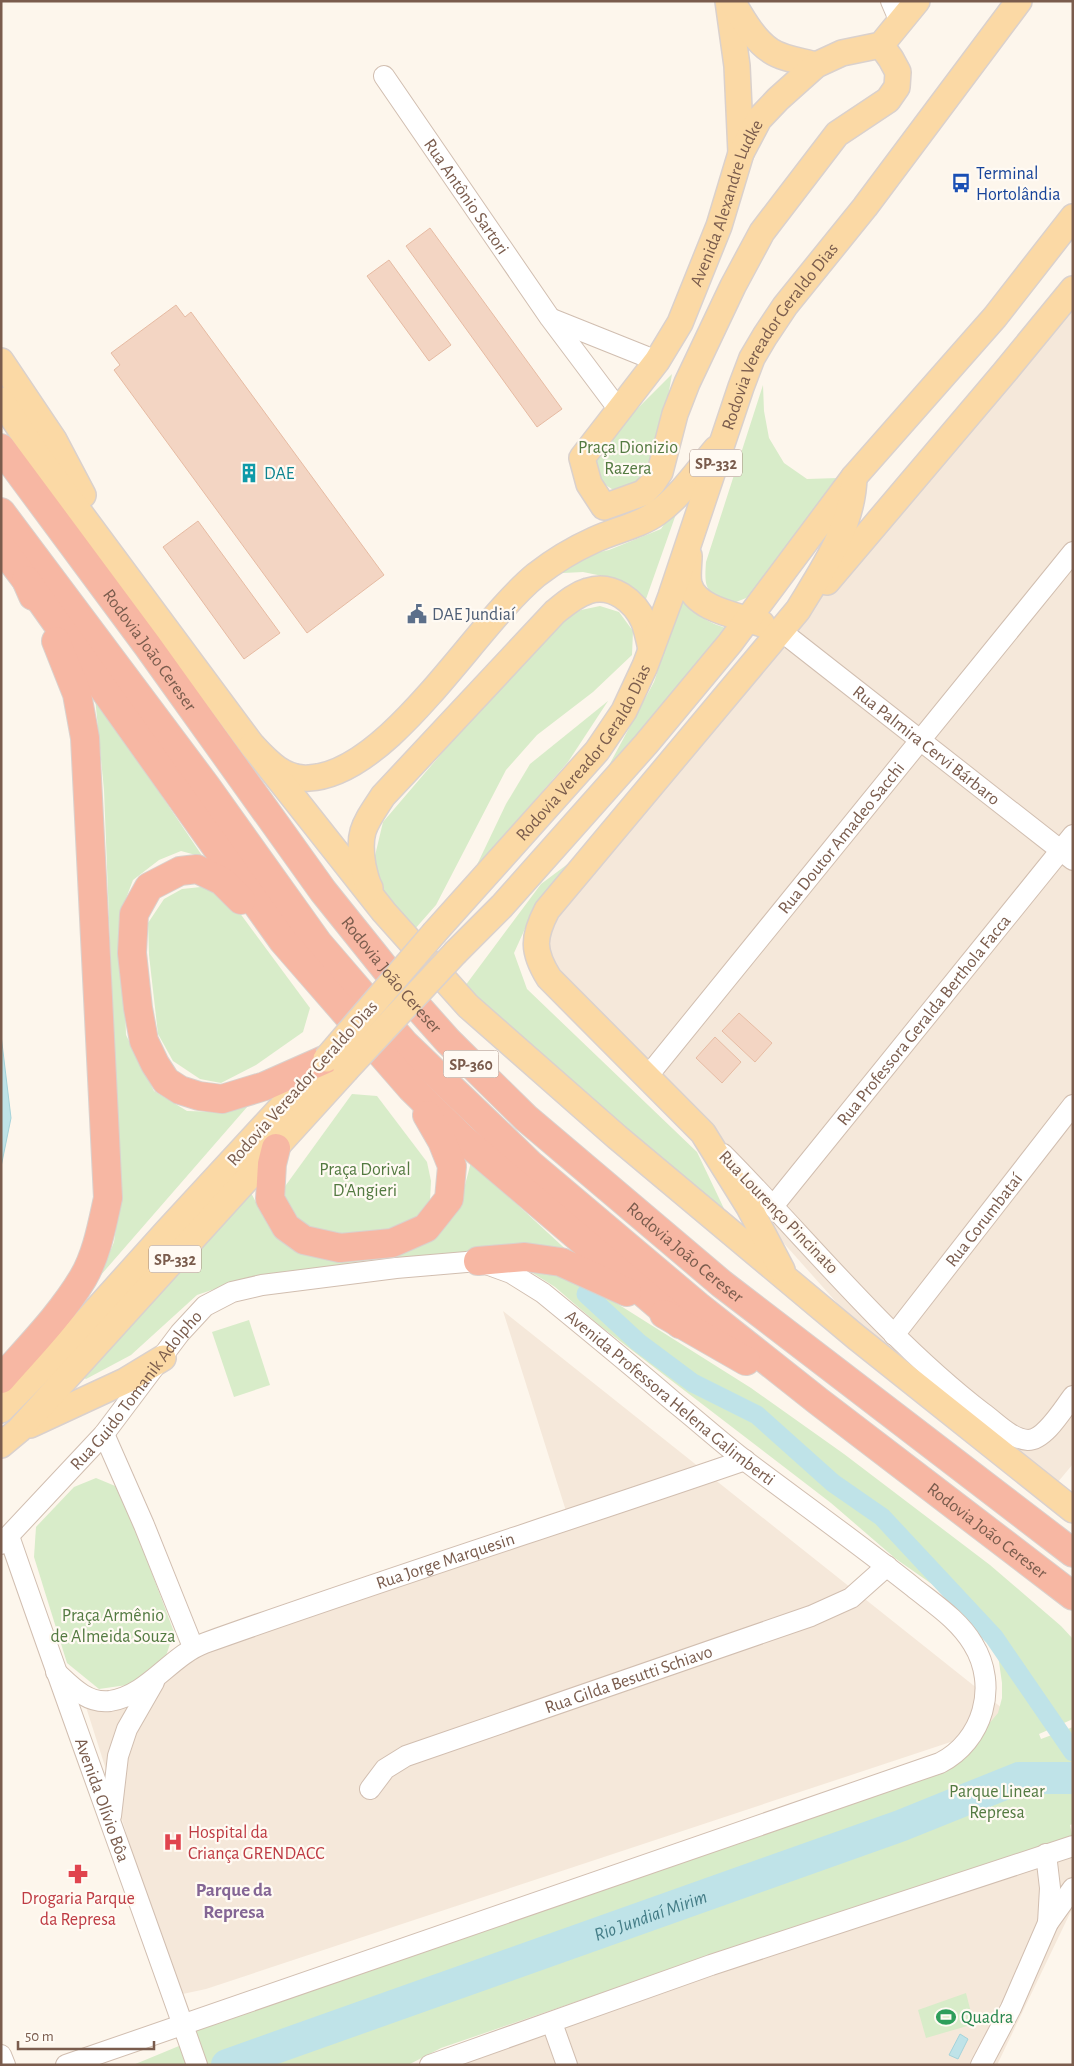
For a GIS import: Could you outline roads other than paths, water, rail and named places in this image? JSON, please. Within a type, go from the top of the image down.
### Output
[{"type":"highway","name":"Rodovia João Cereser","points":[[1,448],[147,645],[323,891],[400,986],[448,1041],[526,1118],[722,1284],[1073,1553]]},
{"type":"highway","name":"Rodovia João Cereser","points":[[1,512],[206,786],[318,943],[404,1043],[539,1172],[698,1306],[818,1401],[1073,1596]]},
{"type":"highway","points":[[1,547],[283,941]]},
{"type":"highway","points":[[1,1379],[52,1320],[83,1278],[98,1245],[108,1198],[85,738],[77,694],[61,653],[26,580]]},
{"type":"highway","points":[[336,1064],[222,1099],[200,1096],[180,1090],[166,1081],[144,1041],[132,953],[134,914],[148,886],[180,871],[197,869],[222,881],[283,941],[411,1088],[463,1139],[680,1324]]},
{"type":"highway","points":[[276,1148],[272,1164],[270,1199],[286,1227],[304,1240],[340,1248],[392,1243],[426,1228],[448,1199],[452,1166],[442,1141],[411,1088]]},
{"type":"highway","points":[[478,1261],[525,1257],[561,1262],[624,1290],[680,1324],[818,1401]]},
{"type":"main road","points":[[728,1],[737,66],[742,153]]},
{"type":"main road","points":[[732,1],[754,35],[771,51],[816,65]]},
{"type":"main road","points":[[880,45],[896,11],[916,1]]},
{"type":"main road","name":"Rodovia Vereador Geraldo Dias","points":[[10,1438],[276,1148],[435,932],[597,751],[624,711],[651,649],[752,358],[785,306],[865,207],[1019,1]]},
{"type":"main road","name":"Avenida Alexandre Ludke","points":[[880,45],[898,72],[897,87],[888,100],[837,134],[762,232],[733,286],[687,383],[675,414],[660,472],[643,493],[604,507],[589,484],[582,458],[657,361],[680,323],[719,226],[742,153],[759,119],[816,65],[842,53],[880,45]]},
{"type":"main road","name":"Rodovia Vereador Geraldo Dias","points":[[1,1410],[62,1348],[167,1231],[336,1064],[456,952],[502,906],[646,744],[748,619],[854,477],[995,317],[1073,218]]},
{"type":"main road","points":[[798,610],[830,579],[1073,289]]},
{"type":"main road","points":[[1,361],[54,440],[120,566]]},
{"type":"main road","points":[[1,400],[40,459],[252,745],[384,912],[468,1006],[617,1137],[863,1343],[1073,1510]]},
{"type":"main road","points":[[252,745],[271,765],[287,774],[307,779],[331,774],[355,763],[387,739],[516,593],[558,559],[594,540],[658,513],[674,498],[724,439]]},
{"type":"main road","points":[[502,906],[657,779],[781,631],[798,610],[824,569],[846,523],[853,494],[854,477]]},
{"type":"main road","points":[[690,539],[689,584],[696,598],[715,608],[781,631]]},
{"type":"main road","points":[[384,912],[366,882],[360,842],[366,823],[383,796],[554,612],[571,599],[589,591],[606,590],[621,594],[635,607],[644,623],[651,649]]},
{"type":"main road","name":"Rua Lourenço Pincinato","points":[[657,779],[547,910],[538,928],[536,940],[537,953],[549,978],[703,1133]]},
{"type":"main road","points":[[703,1133],[749,1208],[788,1280]]},
{"type":"main road","points":[[10,1438],[125,1380],[163,1358]]},
{"type":"street","name":"Rua Antônio Sartori","points":[[384,76],[550,318],[619,410]]},
{"type":"street","points":[[550,318],[657,361]]},
{"type":"street","name":"Rua Doutor Amadeo Sacchi","points":[[648,1077],[1073,552]]},
{"type":"street","name":"Rua Palmira Cervi Bárbaro","points":[[781,631],[921,739],[1069,848]]},
{"type":"street","name":"Rua Professora Geralda Berthola Facca","points":[[774,1205],[1069,848]]},
{"type":"street","name":"Rua Corumbataí","points":[[894,1335],[1073,1105]]},
{"type":"street","name":"Rua Lourenço Pincinato","points":[[703,1133],[774,1205],[894,1335],[946,1384],[1015,1438],[1030,1440],[1042,1435],[1073,1396]]},
{"type":"street","name":"Avenida Professora Helena Galimberti","points":[[66,2065],[940,1763],[955,1756],[972,1735],[982,1715],[986,1698],[984,1673],[980,1657],[959,1626],[887,1566],[745,1460],[543,1293],[511,1273],[478,1261],[396,1268],[295,1281]]},
{"type":"street","name":"Rua Guido Tomanik Adolpho","points":[[5,1540],[104,1434],[180,1333],[205,1306],[232,1292],[262,1285],[295,1281]]},
{"type":"street","points":[[104,1434],[144,1525],[193,1648]]},
{"type":"street","name":"Rua Jorge Marquesin","points":[[56,1672],[76,1690],[96,1702],[112,1700],[131,1694],[155,1680],[193,1648],[301,1609],[745,1460]]},
{"type":"street","name":"Avenida Olívio Bôa","points":[[5,1540],[84,1745],[197,2065]]},
{"type":"street","name":"Rua Gilda Besutti Schiavo","points":[[370,1789],[385,1769],[406,1756],[811,1616],[851,1598],[887,1566]]},
{"type":"street","name":"Rua Jorge Marquesin","points":[[110,1822],[118,1756],[126,1729],[155,1680]]},
{"type":"street","points":[[430,2065],[711,1965],[1073,1846]]},
{"type":"street","points":[[1046,1854],[1050,1888],[1048,1923]]},
{"type":"street","points":[[981,2065],[1011,2008],[1048,1923],[1073,1888]]},
{"type":"street","points":[[552,2023],[567,2065]]},
{"type":"street","points":[[1,2055],[5,2065]]},
{"type":"water","points":[[1,1035],[11,1118],[1,1167]]},
{"type":"water","points":[[960,2034],[968,2039],[958,2059],[949,2055]]},
{"type":"waterway","points":[[586,1294],[638,1342],[693,1383],[757,1415],[833,1483],[882,1517],[994,1637],[1073,1752]]},
{"type":"waterway","name":"Rio Jundiaí Mirim","points":[[227,2065],[900,1826],[1019,1778],[1073,1778]]},
{"type":"place","name":"Terminal Hortolândia","points":[[961,183]]},
{"type":"place","name":"DAE","points":[[249,473]]},
{"type":"place","name":"DAE Jundiaí","points":[[417,614]]},
{"type":"place","name":"Hospital da Criança GRENDACC","points":[[173,1842]]},
{"type":"place","name":"Drogaria Parque da Represa","points":[[78,1874]]},
{"type":"place","name":"Quadra","points":[[946,2017]]},
{"type":"district","name":"Parque da Represa","points":[[234,1900]]},
{"type":"park label","name":"Praça Dionizio Razera","points":[[628,457]]},
{"type":"park label","name":"Praça Dorival D'Angieri","points":[[365,1179]]},
{"type":"park label","name":"Praça Armênio de Almeida Souza","points":[[113,1625]]},
{"type":"park label","name":"Parque Linear Represa","points":[[997,1801]]}]
